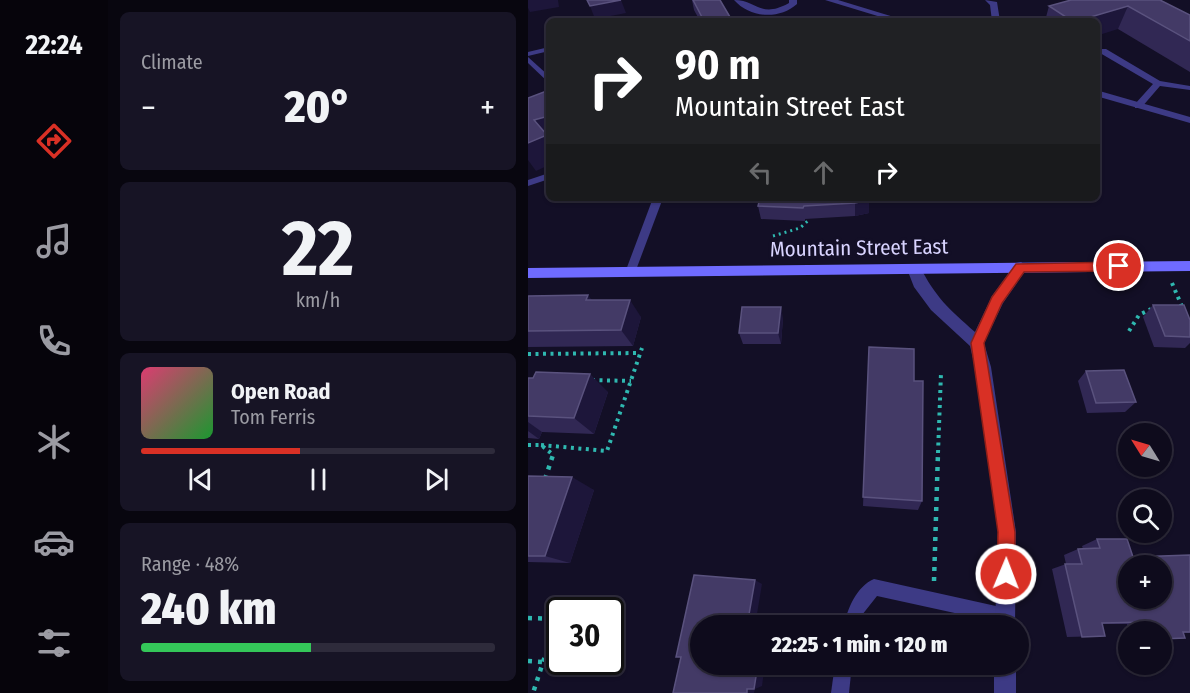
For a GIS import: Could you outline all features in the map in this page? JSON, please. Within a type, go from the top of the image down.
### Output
[{"type":"main road","name":"Mountain Street East","points":[[528,273],[631,270],[1190,266]]},
{"type":"street","points":[[738,0],[745,6],[765,13],[786,8],[793,4],[793,0]]},
{"type":"street","points":[[829,0],[892,18]]},
{"type":"street","points":[[989,0],[994,4],[996,18]]},
{"type":"street","points":[[1100,94],[1190,120]]},
{"type":"street","points":[[1005,615],[1007,532],[978,343],[997,300],[1021,267]]},
{"type":"street","points":[[914,269],[919,283],[936,306],[978,343]]},
{"type":"street","points":[[1005,675],[1005,693]]},
{"type":"lane","points":[[528,54],[546,50]]},
{"type":"lane","points":[[1103,51],[1158,83],[1190,88]]},
{"type":"lane","points":[[528,59],[546,78]]},
{"type":"lane","points":[[1138,106],[1158,83]]},
{"type":"lane","points":[[528,183],[546,177]]},
{"type":"lane","points":[[631,270],[657,201]]},
{"type":"lane","points":[[854,615],[855,610],[874,587],[933,600],[984,615]]},
{"type":"lane","points":[[840,693],[842,675]]},
{"type":"path","points":[[773,236],[800,228],[810,219]]},
{"type":"path","points":[[1166,266],[1186,316]]},
{"type":"path","points":[[1129,331],[1139,315],[1154,307]]},
{"type":"path","points":[[1173,308],[1183,309]]},
{"type":"path","points":[[528,354],[641,351],[607,451],[528,445]]},
{"type":"path","points":[[933,600],[941,373]]},
{"type":"path","points":[[585,380],[631,381]]},
{"type":"path","points":[[541,445],[553,455],[542,489]]},
{"type":"path","points":[[528,618],[557,619],[533,693]]},
{"type":"path","points":[[528,661],[543,662]]},
{"type":"building","points":[[587,0],[621,0],[590,6]]},
{"type":"building","points":[[693,0],[720,0],[730,17],[724,18],[702,18]]},
{"type":"building","points":[[1071,0],[1160,0],[1190,15],[1190,41],[1128,6],[1087,18],[1067,18],[1049,6]]},
{"type":"building","points":[[546,91],[546,117],[534,120],[546,135],[528,143],[528,98]]},
{"type":"building","points":[[759,201],[864,201],[804,206],[803,208],[758,206]]},
{"type":"building","points":[[588,295],[586,300],[630,300],[621,330],[528,331],[528,296]]},
{"type":"building","points":[[1153,305],[1184,305],[1190,320],[1190,337],[1165,336]]},
{"type":"building","points":[[742,307],[781,307],[778,333],[739,333]]},
{"type":"building","points":[[869,347],[914,349],[914,381],[923,381],[922,501],[863,497]]},
{"type":"building","points":[[1124,370],[1136,402],[1096,403],[1086,371]]},
{"type":"building","points":[[536,372],[590,374],[574,418],[528,416],[528,378],[533,378]]},
{"type":"building","points":[[528,476],[572,477],[545,556],[528,556]]},
{"type":"building","points":[[1097,539],[1118,539],[1118,543],[1128,543],[1132,555],[1118,555],[1118,609],[1172,609],[1172,556],[1190,555],[1190,632],[1183,632],[1185,638],[1172,639],[1172,621],[1118,621],[1102,623],[1105,636],[1082,637],[1065,564],[1082,564],[1078,549],[1100,548]]},
{"type":"building","points":[[694,575],[755,580],[749,615],[690,615],[690,675],[756,675],[754,689],[747,689],[747,693],[673,693],[681,657],[676,657]]},
{"type":"route","points":[[1006,574],[1007,532],[978,343],[997,300],[1021,267],[1119,266]]}]
